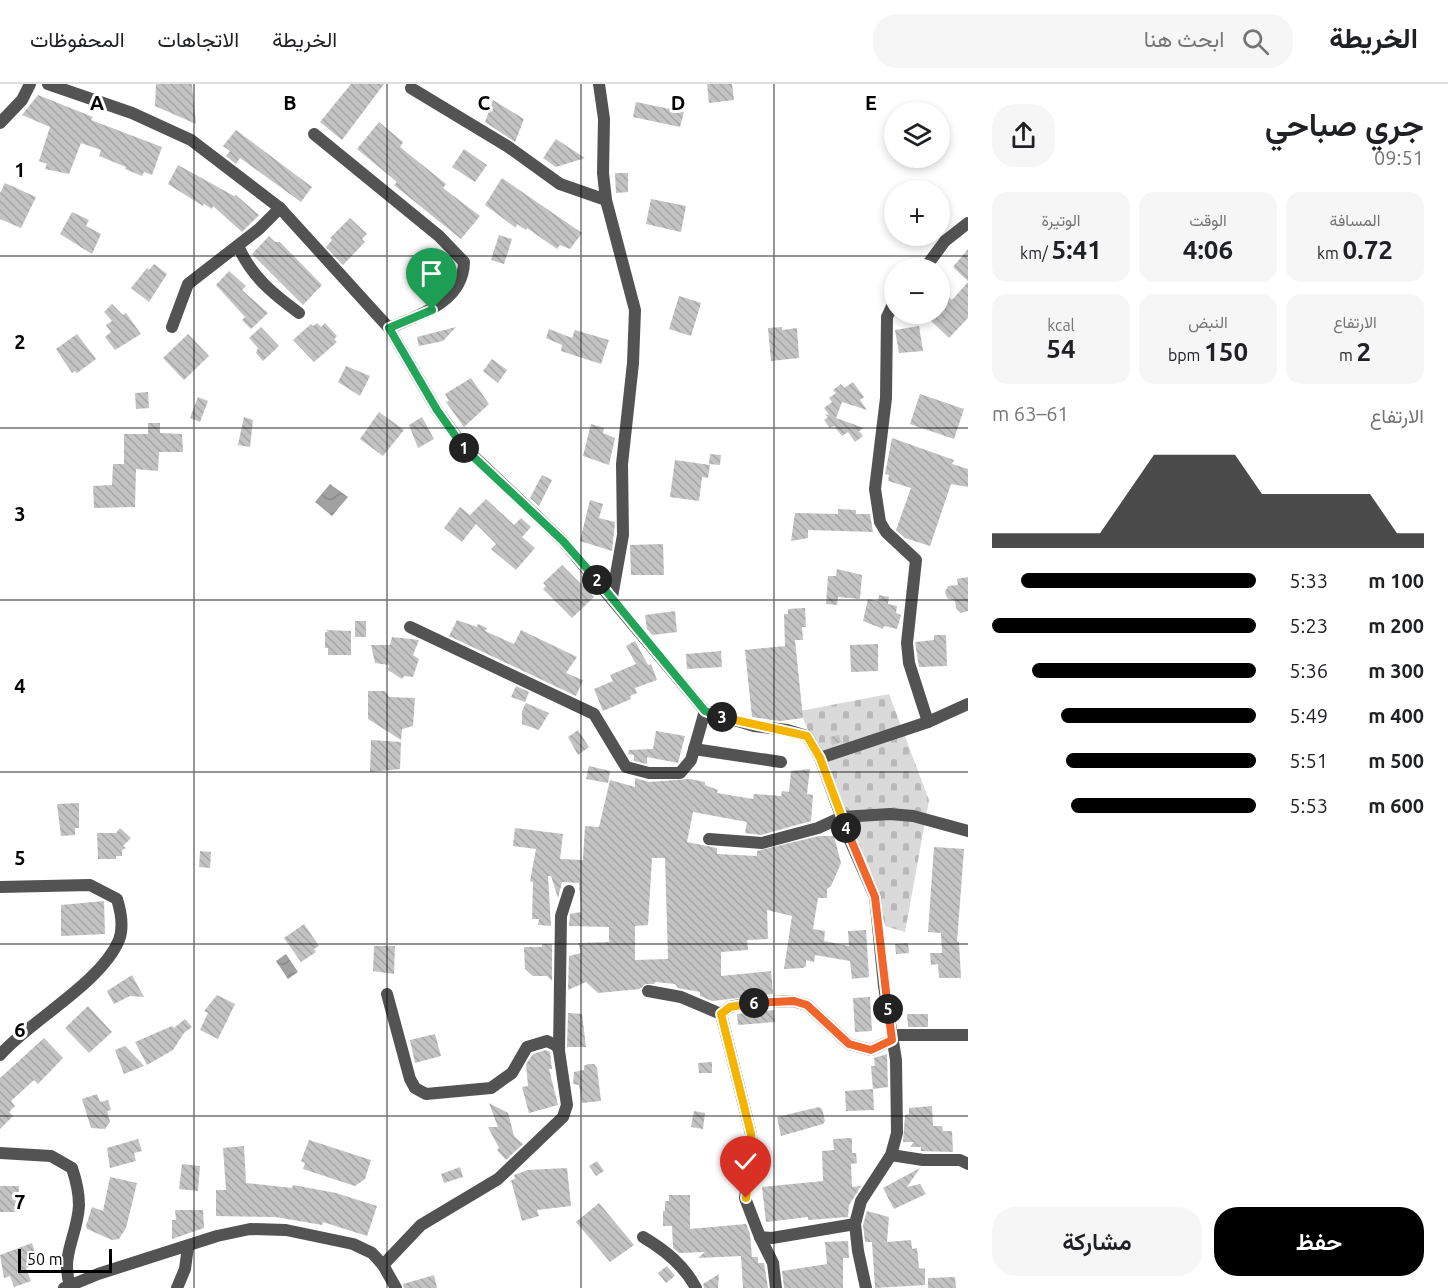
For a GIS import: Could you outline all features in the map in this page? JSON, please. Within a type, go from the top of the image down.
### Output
[{"type":"street","points":[[0,123],[22,100],[30,84]]},
{"type":"street","points":[[48,84],[132,113],[191,140],[280,208],[389,328],[437,410],[464,447],[563,541],[705,711],[754,726],[787,730],[807,736],[820,758],[875,897],[899,1099],[897,1133],[891,1155],[861,1201],[855,1224],[858,1251],[867,1288]]},
{"type":"street","points":[[599,84],[604,119],[603,173],[606,200],[629,282],[635,327],[622,464],[623,535],[612,597]]},
{"type":"street","points":[[411,88],[507,146],[560,184],[606,200]]},
{"type":"street","points":[[314,134],[439,236],[464,262],[461,277],[451,294],[432,310],[389,328]]},
{"type":"street","points":[[172,327],[188,284],[196,275],[238,246],[280,208]]},
{"type":"street","points":[[932,258],[945,241],[968,223]]},
{"type":"street","points":[[238,246],[247,268],[274,294],[299,313]]},
{"type":"street","points":[[887,324],[886,398],[875,489],[880,522],[886,532],[916,560],[907,643],[909,663],[928,722]]},
{"type":"street","points":[[410,627],[594,714],[626,767],[649,773],[680,773],[691,760],[705,711]]},
{"type":"street","points":[[820,758],[928,722],[968,704]]},
{"type":"street","points":[[694,749],[781,762]]},
{"type":"street","points":[[709,839],[762,843],[818,828],[842,817],[913,816],[968,831]]},
{"type":"street","points":[[0,887],[90,885],[117,900],[122,925],[120,938],[112,954],[70,995],[10,1044],[0,1055]]},
{"type":"street","points":[[383,1265],[421,1225],[498,1179],[563,1117],[567,1105],[559,1051],[561,916],[569,891]]},
{"type":"street","points":[[648,991],[681,997],[721,1014]]},
{"type":"street","points":[[387,994],[410,1079],[416,1088],[426,1094],[491,1088],[512,1073],[527,1047],[536,1043],[547,1041],[557,1046],[559,1051]]},
{"type":"street","points":[[721,1014],[730,1007],[750,1003],[794,1001],[807,1005],[849,1044],[871,1050],[892,1038],[968,1035]]},
{"type":"street","points":[[721,1014],[751,1134],[752,1155],[746,1198],[760,1237],[773,1263],[776,1288]]},
{"type":"street","points":[[0,1153],[51,1156],[72,1168],[78,1190],[79,1208],[66,1262],[67,1286],[188,1246],[250,1229],[286,1230],[353,1244],[372,1253],[383,1265],[396,1288]]},
{"type":"street","points":[[891,1155],[923,1160],[960,1160],[968,1164]]},
{"type":"street","points":[[760,1237],[772,1238],[855,1224]]},
{"type":"street","points":[[643,1237],[670,1255],[684,1269],[696,1288]]},
{"type":"street","points":[[177,1288],[185,1269],[188,1246]]},
{"type":"green space","points":[[889,694],[929,800],[905,932],[885,926],[871,880],[800,711]]},
{"type":"water","points":[[330,484],[348,497],[332,516],[315,502]]},
{"type":"water","points":[[286,954],[298,972],[288,979],[276,961]]},
{"type":"building","points":[[156,84],[192,84],[196,124],[155,106]]},
{"type":"building","points":[[351,84],[384,84],[342,140],[320,122]]},
{"type":"building","points":[[707,84],[732,84],[734,100],[709,103]]},
{"type":"building","points":[[38,95],[93,117],[91,120],[162,147],[152,175],[144,172],[142,176],[125,169],[126,167],[99,156],[101,150],[81,143],[69,174],[45,169],[47,164],[39,161],[50,127],[22,115]]},
{"type":"building","points":[[493,100],[524,119],[515,142],[485,122]]},
{"type":"building","points":[[636,102],[684,112],[680,127],[633,117]]},
{"type":"building","points":[[379,122],[403,142],[400,147],[446,184],[443,188],[480,216],[461,239],[394,185],[397,182],[357,149]]},
{"type":"building","points":[[236,130],[312,187],[301,202],[240,158],[236,164],[226,156],[230,151],[223,146]]},
{"type":"building","points":[[556,139],[585,158],[556,167],[543,158]]},
{"type":"building","points":[[464,149],[487,165],[475,182],[452,167]]},
{"type":"building","points":[[178,165],[234,196],[236,195],[259,215],[242,232],[213,206],[212,209],[204,204],[203,206],[168,184]]},
{"type":"building","points":[[615,173],[628,173],[628,192],[616,193]]},
{"type":"building","points":[[502,178],[582,233],[570,249],[560,245],[557,249],[527,228],[526,230],[517,224],[516,228],[485,205]]},
{"type":"building","points":[[5,183],[36,197],[21,228],[0,219],[0,193]]},
{"type":"building","points":[[651,199],[686,206],[681,232],[646,224]]},
{"type":"building","points":[[72,212],[89,220],[86,226],[101,234],[92,254],[60,234]]},
{"type":"building","points":[[350,218],[367,234],[362,239],[365,242],[343,265],[326,247],[332,240],[330,238]]},
{"type":"building","points":[[499,235],[512,239],[504,264],[491,260]]},
{"type":"building","points":[[269,236],[275,242],[280,242],[322,285],[303,305],[252,254]]},
{"type":"building","points":[[968,249],[968,281],[953,267]]},
{"type":"building","points":[[154,264],[167,274],[149,302],[131,288],[147,268],[149,270]]},
{"type":"building","points":[[229,271],[246,286],[242,290],[268,313],[251,329],[242,320],[245,317],[216,285]]},
{"type":"building","points":[[968,282],[968,318],[949,338],[934,324],[950,324],[950,298],[952,300]]},
{"type":"building","points":[[679,296],[701,303],[691,336],[669,329]]},
{"type":"building","points":[[112,304],[123,315],[126,313],[141,334],[115,350],[105,337],[111,332],[106,325],[112,321],[104,312]]},
{"type":"building","points":[[317,323],[321,327],[325,323],[337,336],[334,339],[337,342],[314,362],[293,340],[311,324],[313,326]]},
{"type":"building","points":[[919,326],[923,351],[899,353],[895,330]]},
{"type":"building","points":[[261,327],[279,346],[263,361],[256,353],[258,348],[249,338]]},
{"type":"building","points":[[456,327],[443,341],[419,346],[417,337]]},
{"type":"building","points":[[782,327],[782,330],[797,328],[799,358],[771,361],[768,328]]},
{"type":"building","points":[[549,329],[572,338],[575,330],[609,340],[601,364],[561,351],[562,345],[546,338]]},
{"type":"building","points":[[77,334],[96,359],[77,373],[75,371],[72,373],[56,349]]},
{"type":"building","points":[[188,334],[209,356],[184,380],[163,358]]},
{"type":"building","points":[[492,359],[507,370],[498,383],[483,371]]},
{"type":"building","points":[[346,366],[370,376],[360,396],[338,382]]},
{"type":"building","points":[[471,378],[489,404],[464,427],[446,402],[449,401],[445,394]]},
{"type":"building","points":[[853,382],[864,397],[860,400],[867,410],[842,402],[836,418],[864,428],[859,431],[863,436],[855,442],[848,432],[842,436],[834,426],[830,428],[824,420],[828,417],[825,414],[829,415],[824,408],[832,402],[829,398],[836,393],[833,390],[841,384],[844,388]]},
{"type":"building","points":[[148,392],[149,408],[136,409],[135,393]]},
{"type":"building","points":[[920,394],[964,409],[954,439],[910,424]]},
{"type":"building","points":[[198,397],[208,401],[200,422],[190,418]]},
{"type":"building","points":[[379,412],[404,430],[383,456],[360,439]]},
{"type":"building","points":[[244,417],[253,420],[250,447],[238,445]]},
{"type":"building","points":[[422,417],[434,439],[418,448],[409,425]]},
{"type":"building","points":[[148,423],[160,423],[160,433],[182,434],[183,452],[159,452],[158,471],[136,469],[135,507],[94,508],[93,486],[112,485],[113,464],[124,464],[124,434],[148,434]]},
{"type":"building","points":[[591,424],[604,428],[603,433],[615,438],[609,465],[583,456]]},
{"type":"building","points":[[892,438],[954,460],[952,464],[968,469],[968,487],[951,484],[930,546],[905,538],[896,530],[911,488],[888,481],[889,475],[885,474]]},
{"type":"building","points":[[710,454],[721,455],[720,465],[709,464]]},
{"type":"building","points":[[675,460],[710,465],[708,478],[702,477],[699,501],[670,497]]},
{"type":"building","points":[[542,475],[552,480],[539,506],[530,498]]},
{"type":"building","points":[[486,499],[514,525],[521,518],[531,527],[522,537],[535,548],[516,570],[491,549],[496,544],[476,524],[462,542],[444,528],[460,507],[470,515]]},
{"type":"building","points":[[590,500],[603,504],[599,518],[615,522],[612,551],[580,541]]},
{"type":"building","points":[[838,509],[856,510],[856,514],[870,514],[873,532],[808,530],[808,538],[791,541],[795,513],[838,514]]},
{"type":"building","points":[[663,544],[664,575],[631,575],[630,545]]},
{"type":"building","points":[[562,565],[594,597],[572,618],[543,589],[546,586],[543,583]]},
{"type":"building","points":[[837,569],[862,575],[860,599],[838,597],[837,605],[826,604],[828,576],[836,576]]},
{"type":"building","points":[[968,577],[968,611],[961,613],[956,608],[955,601],[947,598],[945,592],[948,586],[958,585],[957,579]]},
{"type":"building","points":[[879,595],[889,597],[888,604],[897,606],[896,613],[901,615],[897,629],[884,626],[883,629],[863,621],[868,599],[878,601]]},
{"type":"building","points":[[805,608],[806,627],[802,627],[803,640],[795,640],[803,718],[780,721],[752,717],[745,650],[785,646],[784,614],[788,614],[788,609]]},
{"type":"building","points":[[675,611],[677,632],[652,635],[647,629],[645,615]]},
{"type":"building","points":[[457,620],[477,627],[478,624],[487,628],[485,631],[514,644],[521,630],[577,657],[566,673],[583,680],[576,696],[449,636]]},
{"type":"building","points":[[355,621],[366,621],[366,637],[355,637]]},
{"type":"building","points":[[326,630],[351,631],[351,655],[328,655],[328,648],[325,648],[325,632],[328,632]]},
{"type":"building","points":[[934,635],[946,635],[947,666],[919,667],[915,642],[934,640]]},
{"type":"building","points":[[392,637],[419,640],[413,655],[419,659],[413,677],[404,676],[402,679],[388,670],[389,665],[375,663],[371,645],[390,645]]},
{"type":"building","points":[[635,641],[648,665],[651,664],[657,680],[635,688],[637,693],[630,696],[631,699],[603,711],[594,689],[613,681],[610,675],[636,664],[626,646]]},
{"type":"building","points":[[878,644],[878,671],[851,672],[850,645]]},
{"type":"building","points":[[721,651],[722,667],[687,669],[686,654]]},
{"type":"building","points":[[516,686],[529,692],[525,702],[511,697]]},
{"type":"building","points":[[368,691],[385,691],[389,697],[415,698],[413,726],[402,729],[401,740],[368,719]]},
{"type":"building","points":[[526,703],[549,713],[539,730],[522,724],[522,711]]},
{"type":"building","points":[[578,730],[589,747],[578,755],[568,737]]},
{"type":"building","points":[[656,731],[685,736],[678,763],[647,757],[647,764],[634,761],[634,755],[628,754],[629,750],[653,749]]},
{"type":"building","points":[[839,735],[841,742],[832,745],[830,737]]},
{"type":"building","points":[[371,740],[401,742],[400,769],[370,772]]},
{"type":"building","points":[[589,766],[610,771],[608,783],[586,779]]},
{"type":"building","points":[[810,769],[807,794],[813,795],[811,821],[761,835],[745,833],[747,822],[693,812],[687,842],[717,848],[717,854],[757,856],[757,851],[819,836],[834,836],[841,863],[831,886],[827,889],[827,898],[818,898],[813,929],[825,931],[824,941],[849,946],[848,931],[866,930],[869,977],[852,979],[850,961],[815,955],[814,962],[806,960],[806,966],[803,968],[784,969],[792,916],[767,910],[768,939],[747,940],[748,950],[721,952],[721,976],[771,971],[773,994],[712,1001],[700,996],[700,992],[678,988],[675,984],[655,982],[645,984],[640,989],[598,993],[586,982],[568,990],[569,956],[581,953],[578,943],[609,942],[609,927],[569,926],[570,914],[581,912],[579,883],[562,882],[558,898],[551,876],[548,876],[551,926],[538,925],[539,919],[532,919],[533,882],[530,881],[536,849],[513,846],[515,828],[563,834],[560,859],[583,860],[585,826],[599,827],[610,780],[635,787],[635,778],[649,782],[690,779],[705,782],[705,785],[718,790],[717,793],[753,799],[754,794],[781,796],[782,791],[789,792],[791,771]],"holes":[[[652,858],[665,858],[668,959],[635,960],[635,926],[648,925]]]},
{"type":"building","points":[[79,803],[79,828],[75,828],[75,835],[61,836],[57,804]]},
{"type":"building","points":[[120,828],[131,838],[123,846],[126,848],[122,850],[122,856],[116,856],[116,859],[98,859],[97,833],[116,833]]},
{"type":"building","points":[[934,847],[964,849],[957,942],[959,942],[961,978],[939,978],[938,964],[931,965],[930,953],[942,953],[941,933],[928,932]]},
{"type":"building","points":[[200,851],[211,852],[210,868],[199,867]]},
{"type":"building","points":[[104,901],[105,934],[61,936],[61,905]]},
{"type":"building","points":[[304,924],[319,946],[314,949],[316,952],[301,962],[284,938]]},
{"type":"building","points":[[908,943],[909,953],[896,954],[895,944]]},
{"type":"building","points":[[542,944],[552,944],[552,981],[547,976],[533,976],[525,969],[524,947],[542,947]]},
{"type":"building","points":[[374,946],[395,946],[394,974],[373,971]]},
{"type":"building","points":[[132,975],[144,997],[130,996],[114,1004],[107,991]]},
{"type":"building","points":[[217,995],[235,1004],[218,1039],[200,1030],[208,1013],[204,1011]]},
{"type":"building","points":[[870,997],[872,1031],[855,1032],[853,998]]},
{"type":"building","points":[[88,1006],[112,1032],[89,1053],[65,1028]]},
{"type":"building","points":[[774,1010],[775,1022],[738,1025],[737,1014]]},
{"type":"building","points":[[568,1013],[582,1014],[586,1047],[567,1047]]},
{"type":"building","points":[[907,1014],[928,1014],[928,1027],[908,1027]]},
{"type":"building","points":[[185,1019],[192,1027],[184,1033],[173,1050],[147,1065],[135,1042],[172,1026],[174,1028]]},
{"type":"building","points":[[435,1034],[441,1056],[415,1063],[410,1040]]},
{"type":"building","points":[[44,1038],[63,1058],[38,1084],[34,1080],[11,1101],[15,1106],[9,1112],[13,1116],[0,1129],[0,1078]]},
{"type":"building","points":[[125,1046],[144,1066],[124,1074],[115,1050]]},
{"type":"building","points":[[546,1050],[550,1052],[552,1069],[549,1069],[558,1105],[529,1113],[522,1087],[528,1086],[526,1064],[533,1054]]},
{"type":"building","points":[[887,1054],[888,1087],[873,1089],[871,1066],[875,1066],[874,1058]]},
{"type":"building","points":[[712,1062],[712,1073],[699,1073],[698,1063]]},
{"type":"building","points":[[594,1064],[597,1068],[601,1101],[582,1103],[579,1085],[573,1084],[574,1072],[584,1070],[584,1066]]},
{"type":"building","points":[[873,1089],[874,1110],[846,1111],[845,1091]]},
{"type":"building","points":[[97,1094],[100,1102],[108,1100],[111,1110],[107,1111],[110,1122],[105,1129],[91,1128],[82,1099]]},
{"type":"building","points":[[489,1103],[508,1113],[514,1136],[523,1144],[506,1160],[497,1150],[499,1148],[488,1127],[498,1127]]},
{"type":"building","points":[[932,1106],[933,1126],[942,1126],[943,1131],[952,1131],[953,1152],[921,1151],[921,1147],[910,1147],[914,1142],[903,1142],[905,1115],[909,1114],[909,1108]]},
{"type":"building","points":[[819,1107],[822,1109],[825,1121],[823,1124],[781,1136],[777,1117]]},
{"type":"building","points":[[694,1111],[705,1113],[703,1129],[691,1127]]},
{"type":"building","points":[[852,1138],[852,1153],[856,1153],[857,1163],[851,1164],[852,1187],[861,1186],[849,1205],[848,1217],[808,1220],[808,1217],[766,1222],[762,1187],[823,1181],[822,1151],[834,1150],[833,1139]]},
{"type":"building","points":[[138,1139],[142,1151],[134,1153],[136,1161],[110,1168],[107,1148]]},
{"type":"building","points":[[309,1140],[371,1160],[365,1179],[355,1186],[303,1169],[305,1163],[301,1161]]},
{"type":"building","points":[[244,1146],[246,1183],[292,1188],[293,1185],[336,1193],[377,1206],[367,1236],[323,1222],[322,1225],[276,1217],[216,1216],[216,1190],[226,1190],[223,1148]]},
{"type":"building","points":[[597,1161],[604,1171],[596,1176],[589,1166]]},
{"type":"building","points":[[182,1164],[200,1166],[198,1191],[179,1189]]},
{"type":"building","points":[[460,1167],[463,1177],[444,1183],[441,1174]]},
{"type":"building","points":[[567,1168],[571,1206],[537,1210],[539,1216],[522,1221],[511,1180],[515,1179],[514,1175],[528,1170]]},
{"type":"building","points":[[920,1168],[907,1187],[920,1184],[926,1194],[894,1209],[883,1188]]},
{"type":"building","points":[[110,1177],[137,1183],[126,1228],[119,1239],[112,1240],[87,1229],[86,1226],[92,1207],[103,1211]]},
{"type":"building","points":[[0,1186],[19,1186],[18,1212],[0,1212]]},
{"type":"building","points":[[669,1195],[690,1195],[690,1229],[746,1224],[750,1234],[752,1257],[758,1257],[758,1263],[764,1263],[768,1288],[743,1288],[741,1256],[698,1258],[705,1252],[679,1253],[673,1248],[672,1226],[663,1226],[663,1211],[665,1211],[665,1201],[669,1201]]},
{"type":"building","points":[[599,1203],[634,1245],[610,1262],[576,1222]]},
{"type":"building","points":[[175,1210],[203,1210],[204,1228],[172,1239],[172,1220],[176,1220]]},
{"type":"building","points":[[867,1211],[889,1217],[887,1242],[911,1240],[912,1249],[917,1248],[919,1268],[925,1269],[925,1285],[875,1288],[872,1242],[865,1242],[863,1225]]},
{"type":"building","points":[[848,1241],[849,1258],[843,1258],[843,1288],[784,1288],[782,1271],[827,1264],[825,1242]]},
{"type":"building","points":[[32,1243],[39,1264],[26,1268],[31,1281],[14,1287],[10,1276],[4,1278],[0,1255]]},
{"type":"building","points":[[667,1266],[675,1276],[666,1283],[658,1273]]},
{"type":"building","points":[[719,1274],[718,1288],[704,1288],[703,1284]]},
{"type":"building","points":[[434,1275],[437,1288],[404,1288],[403,1284]]},
{"type":"building","points":[[955,1277],[956,1288],[928,1288],[928,1278]]},
{"type":"route","points":[[432,310],[389,328],[437,410],[464,447],[563,541],[705,711],[754,726],[787,730],[807,736],[820,758],[849,838],[875,897],[892,1040],[871,1050],[849,1044],[807,1005],[794,1001],[750,1003],[730,1007],[721,1014],[751,1134],[752,1155],[746,1198]]}]
